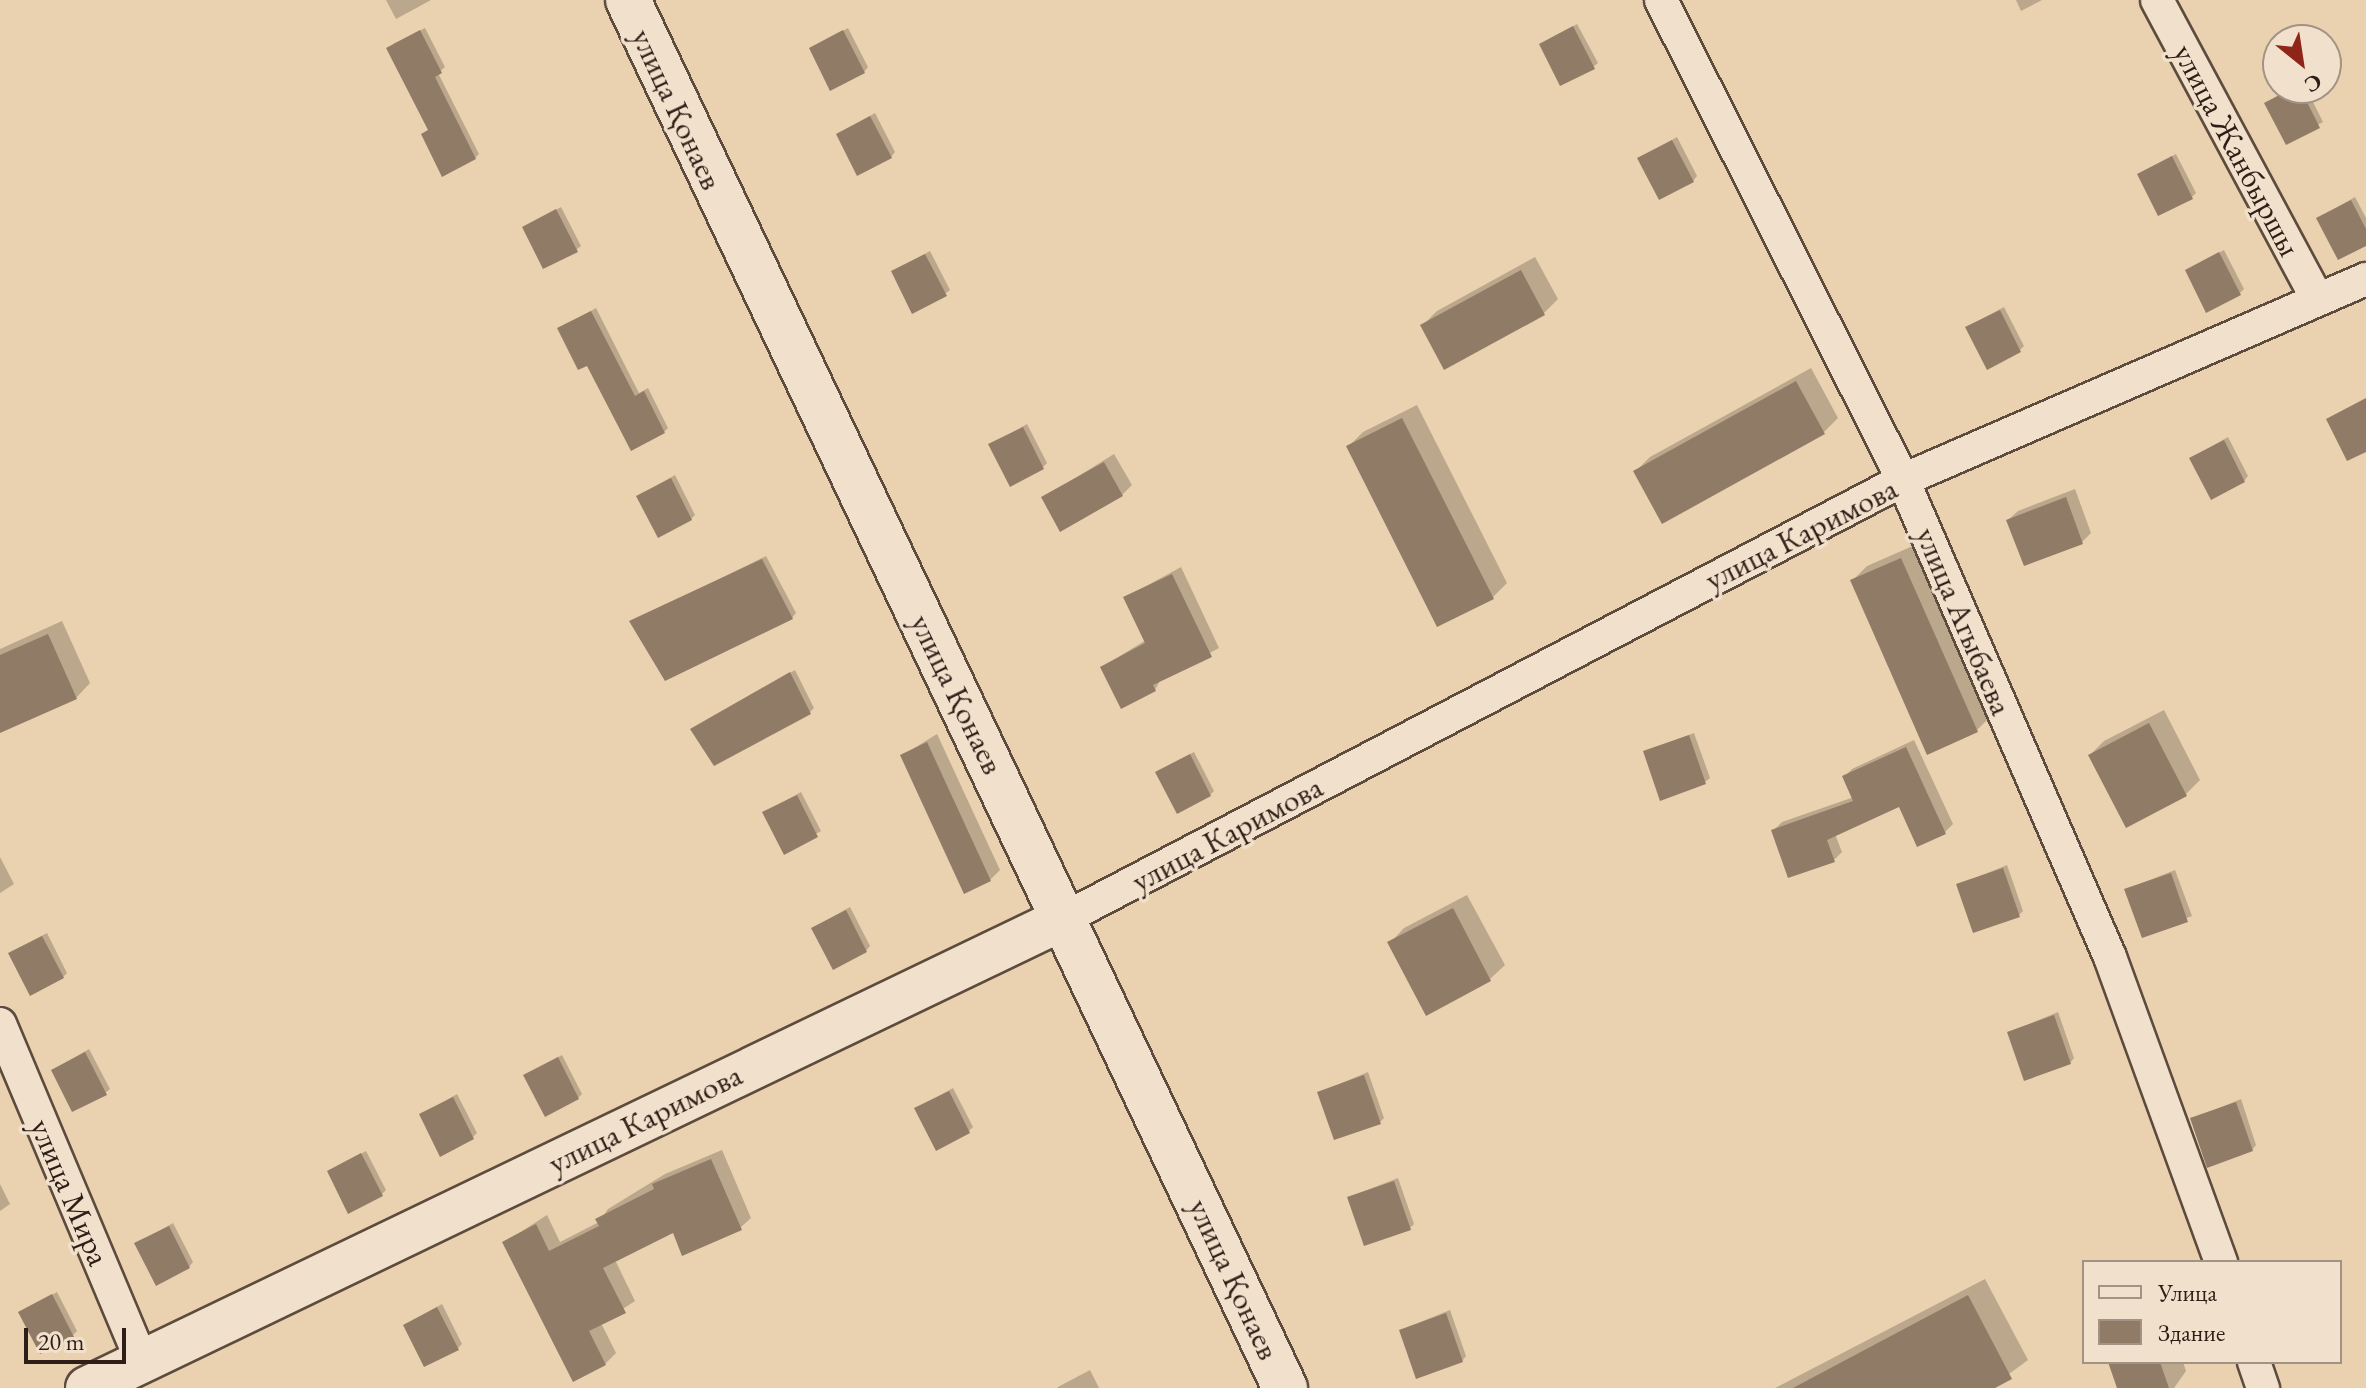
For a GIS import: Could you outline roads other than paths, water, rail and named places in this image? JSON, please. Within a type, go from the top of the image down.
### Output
[{"type":"main road","name":"улица Қонаев","points":[[628,0],[1285,1388]]},
{"type":"street","name":"улица Агыбаева","points":[[1661,0],[1903,480],[2110,957],[2220,1260]]},
{"type":"street","name":"улица Жанбыршы","points":[[2157,0],[2317,299]]},
{"type":"street","name":"улица Каримова","points":[[87,1388],[1065,918],[1903,480],[2366,279]]},
{"type":"street","name":"улица Мира","points":[[0,1024],[141,1360]]},
{"type":"street","points":[[2255,1364],[2263,1388]]}]
